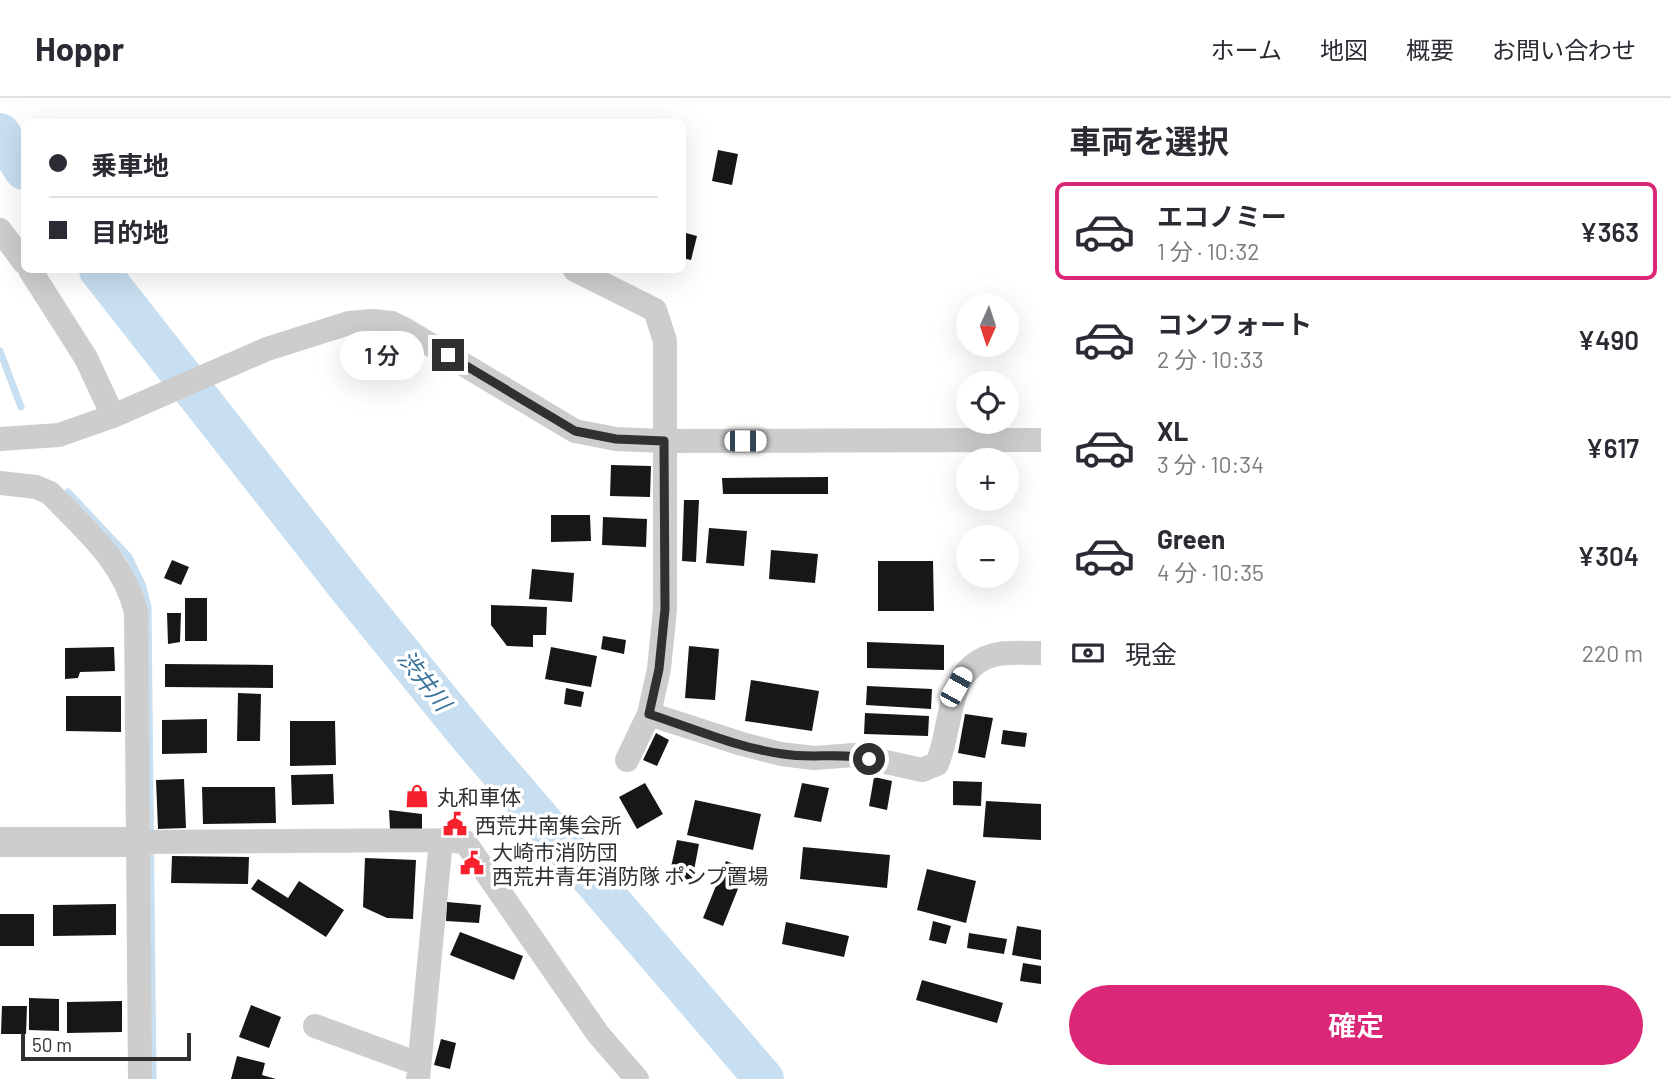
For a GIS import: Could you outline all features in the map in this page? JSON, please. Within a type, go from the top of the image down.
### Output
[{"type":"street","points":[[0,230],[21,258]]},
{"type":"street","points":[[32,273],[86,358],[113,416]]},
{"type":"street","points":[[581,273],[655,310],[665,341],[665,609],[659,669],[649,714],[627,760]]},
{"type":"street","points":[[0,439],[59,435],[113,416],[267,349],[349,323],[392,323],[575,431],[616,439],[1041,440]]},
{"type":"street","points":[[0,483],[36,487],[50,493],[116,564],[131,589],[136,612],[146,842],[140,1079]]},
{"type":"street","points":[[649,714],[781,754],[814,758],[854,755],[922,770],[937,764],[956,687],[963,673],[981,659],[999,654],[1041,653]]},
{"type":"street","points":[[315,1026],[419,1071],[441,840]]},
{"type":"street","points":[[0,842],[465,842],[598,1034],[637,1079]]},
{"type":"building","points":[[718,150],[738,154],[732,185],[712,181]]},
{"type":"building","points":[[686,233],[697,236],[691,260],[686,259]]},
{"type":"building","points":[[611,465],[651,466],[650,497],[610,496]]},
{"type":"building","points":[[828,477],[828,494],[723,494],[722,478]]},
{"type":"building","points":[[684,500],[699,500],[696,562],[682,561]]},
{"type":"building","points":[[551,515],[590,515],[591,541],[551,542]]},
{"type":"building","points":[[603,517],[647,519],[646,547],[602,545]]},
{"type":"building","points":[[709,528],[747,531],[744,566],[706,563]]},
{"type":"building","points":[[771,550],[818,554],[815,583],[769,579]]},
{"type":"building","points":[[172,560],[189,567],[181,585],[164,578]]},
{"type":"building","points":[[878,561],[933,561],[934,611],[878,611]]},
{"type":"building","points":[[532,569],[574,573],[572,602],[529,599]]},
{"type":"building","points":[[185,598],[207,598],[207,641],[185,641]]},
{"type":"building","points":[[491,605],[547,607],[546,635],[533,635],[533,647],[507,646],[491,625]]},
{"type":"building","points":[[167,613],[181,613],[180,642],[168,644]]},
{"type":"building","points":[[603,636],[626,640],[624,654],[601,649]]},
{"type":"building","points":[[867,642],[944,645],[944,670],[867,668]]},
{"type":"building","points":[[689,646],[719,649],[715,700],[685,698]]},
{"type":"building","points":[[114,647],[115,671],[80,672],[78,678],[65,679],[65,648]]},
{"type":"building","points":[[551,647],[597,656],[591,687],[545,679]]},
{"type":"building","points":[[165,664],[273,665],[273,688],[165,687]]},
{"type":"building","points":[[751,680],[819,691],[812,731],[745,721]]},
{"type":"building","points":[[867,686],[932,689],[931,709],[866,705]]},
{"type":"building","points":[[566,688],[584,692],[581,707],[564,704]]},
{"type":"building","points":[[238,693],[261,694],[260,741],[237,741]]},
{"type":"building","points":[[66,696],[121,696],[121,732],[66,731]]},
{"type":"building","points":[[865,713],[929,716],[928,736],[864,734]]},
{"type":"building","points":[[965,714],[993,718],[985,758],[958,753]]},
{"type":"building","points":[[207,719],[207,753],[162,754],[162,720]]},
{"type":"building","points":[[290,721],[335,721],[336,765],[290,766]]},
{"type":"building","points":[[1003,730],[1027,733],[1025,747],[1001,744]]},
{"type":"building","points":[[656,733],[669,740],[657,766],[643,760]]},
{"type":"building","points":[[333,774],[334,804],[292,805],[291,775]]},
{"type":"building","points":[[874,777],[892,781],[887,810],[869,806]]},
{"type":"building","points":[[184,779],[186,828],[158,829],[156,780]]},
{"type":"building","points":[[953,781],[982,782],[981,806],[953,805]]},
{"type":"building","points":[[645,783],[663,814],[637,829],[619,797]]},
{"type":"building","points":[[802,783],[829,788],[821,822],[794,817]]},
{"type":"building","points":[[202,787],[275,787],[276,823],[203,824]]},
{"type":"building","points":[[695,800],[761,814],[753,850],[687,835]]},
{"type":"building","points":[[986,801],[1041,804],[1041,840],[983,837]]},
{"type":"building","points":[[389,810],[422,814],[422,830],[390,829]]},
{"type":"building","points":[[677,840],[699,844],[692,881],[669,876]]},
{"type":"building","points":[[803,847],[890,855],[887,888],[800,879]]},
{"type":"building","points":[[172,856],[249,857],[248,884],[171,883]]},
{"type":"building","points":[[365,858],[416,860],[413,919],[387,918],[363,907]]},
{"type":"building","points":[[726,861],[746,869],[723,926],[703,918]]},
{"type":"building","points":[[927,869],[976,881],[966,923],[917,910]]},
{"type":"building","points":[[258,879],[288,898],[299,881],[344,910],[326,937],[251,889]]},
{"type":"building","points":[[447,902],[481,905],[479,923],[446,921]]},
{"type":"building","points":[[116,904],[116,935],[53,936],[53,905]]},
{"type":"building","points":[[0,914],[34,914],[34,946],[0,946]]},
{"type":"building","points":[[933,921],[951,926],[946,944],[929,940]]},
{"type":"building","points":[[786,922],[849,936],[844,957],[782,944]]},
{"type":"building","points":[[1017,926],[1041,930],[1041,960],[1012,955]]},
{"type":"building","points":[[460,932],[523,956],[514,980],[450,955]]},
{"type":"building","points":[[969,933],[1007,939],[1004,954],[967,948]]},
{"type":"building","points":[[1023,963],[1041,966],[1041,984],[1020,981]]},
{"type":"building","points":[[922,980],[1003,1003],[997,1023],[916,1000]]},
{"type":"building","points":[[29,998],[59,999],[59,1031],[29,1030]]},
{"type":"building","points":[[122,1001],[122,1032],[67,1033],[67,1002]]},
{"type":"building","points":[[251,1005],[281,1017],[269,1048],[239,1037]]},
{"type":"building","points":[[2,1006],[27,1006],[26,1034],[1,1034]]},
{"type":"building","points":[[441,1039],[456,1043],[450,1069],[434,1065]]},
{"type":"building","points":[[237,1056],[265,1063],[262,1075],[276,1079],[231,1079]]},
{"type":"waterway","name":"渋井川","points":[[0,133],[21,165]]},
{"type":"waterway","name":"渋井川","points":[[101,273],[351,591],[469,736],[764,1079]]},
{"type":"waterway","points":[[0,351],[21,407]]},
{"type":"waterway","points":[[68,492],[129,557],[142,584],[148,607],[153,1079]]},
{"type":"place","name":"丸和車体","points":[[417,796]]},
{"type":"place","name":"西荒井南集会所","points":[[455,824]]},
{"type":"place","name":"大崎市消防団 西荒井青年消防隊 ポンプ置場","points":[[472,863]]},
{"type":"route","points":[[448,355],[575,431],[616,439],[664,441],[665,609],[659,669],[649,714],[781,754],[814,758],[854,755],[869,759]]}]
